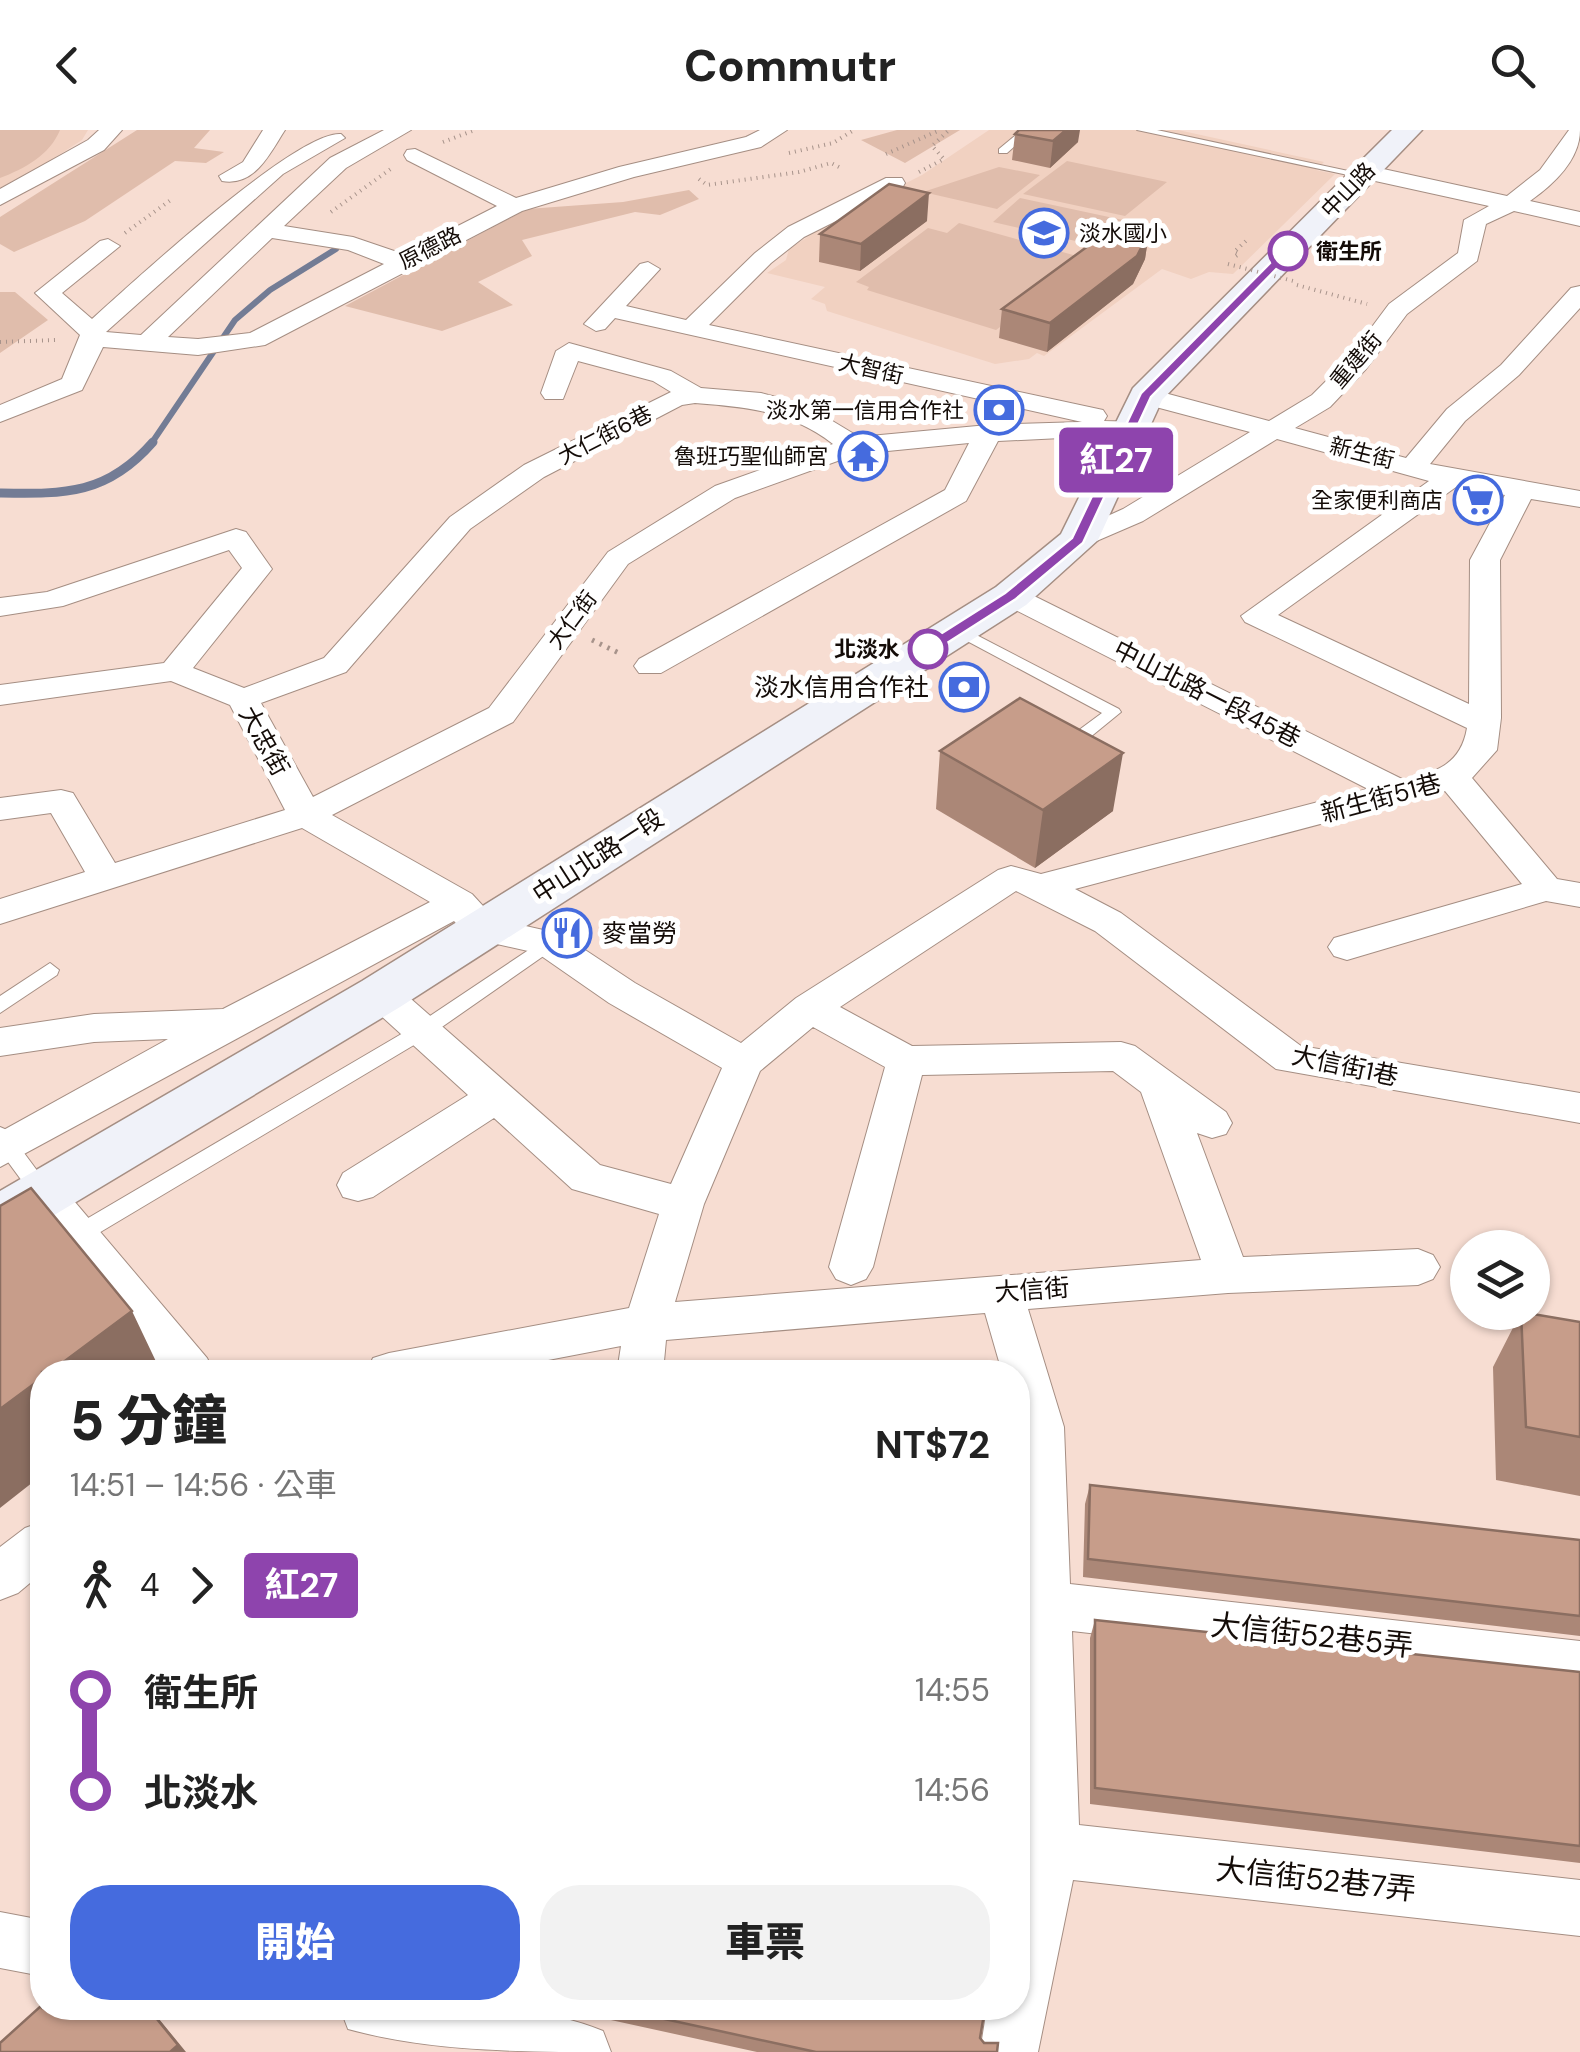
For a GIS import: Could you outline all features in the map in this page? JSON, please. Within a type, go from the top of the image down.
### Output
[{"type":"main road","name":"中山路","points":[[1139,412],[1280,279],[1364,174],[1408,130]]},
{"type":"main road","name":"中山北路一段","points":[[46,1223],[362,1005],[471,916],[959,631],[1010,596],[1078,540],[1139,412]]},
{"type":"street","points":[[0,198],[96,146],[111,130]]},
{"type":"street","points":[[251,166],[274,130]]},
{"type":"street","points":[[145,345],[338,163],[400,130]]},
{"type":"street","name":"原德路","points":[[93,335],[145,345],[198,348],[256,340],[514,206],[752,142],[776,130]]},
{"type":"street","name":"重建街","points":[[1078,540],[1134,515],[1321,401],[1357,364],[1398,309],[1469,256],[1475,220],[1517,204],[1554,171],[1580,130]]},
{"type":"street","points":[[0,414],[74,384],[93,335],[276,169],[334,138]]},
{"type":"street","points":[[414,155],[514,206]]},
{"type":"street","points":[[228,176],[251,166],[276,169]]},
{"type":"street","points":[[1364,174],[1580,219]]},
{"type":"street","points":[[692,328],[763,258],[796,232],[894,183]]},
{"type":"street","points":[[264,230],[353,244],[402,262]]},
{"type":"street","points":[[93,335],[47,293],[108,246]]},
{"type":"street","points":[[554,393],[568,352],[611,310],[627,275]]},
{"type":"street","points":[[1414,466],[1456,415],[1510,370],[1580,293]]},
{"type":"street","name":"大智街","points":[[611,310],[944,386],[1077,410],[1139,412]]},
{"type":"street","points":[[1546,331],[1580,338]]},
{"type":"street","name":"大仁街6巷","points":[[568,352],[662,376],[695,396]]},
{"type":"street","points":[[695,396],[799,408],[853,446]]},
{"type":"street","name":"大仁街6巷","points":[[243,699],[335,665],[460,523],[534,471],[674,399],[695,396]]},
{"type":"street","name":"新生街","points":[[1139,412],[1269,430],[1451,478],[1580,499]]},
{"type":"street","name":"大仁街","points":[[0,912],[305,815],[501,715],[618,558],[725,492],[853,446],[988,434],[1139,412]]},
{"type":"street","points":[[650,666],[956,495],[988,434]]},
{"type":"street","points":[[1451,478],[1256,616],[1484,723]]},
{"type":"street","name":"新生街51巷","points":[[1026,882],[1453,778],[1480,750],[1484,723],[1485,560],[1520,490]]},
{"type":"street","points":[[0,606],[52,600],[236,538],[257,570],[174,671]]},
{"type":"street","name":"中山北路一段45巷","points":[[1010,596],[1403,793]]},
{"type":"street","name":"大忠街","points":[[0,694],[174,671],[243,699],[305,815]]},
{"type":"street","points":[[1347,947],[1563,892],[1453,778]]},
{"type":"street","points":[[0,810],[61,801],[106,878]]},
{"type":"street","points":[[305,815],[471,916],[548,943],[622,993],[744,1063]]},
{"type":"street","points":[[641,1360],[646,1323],[682,1204],[744,1063],[810,1008],[1026,882]]},
{"type":"street","name":"大信街1巷","points":[[1026,882],[1108,922],[1290,1059],[1580,1108]]},
{"type":"street","points":[[3,1144],[229,1023],[471,916]]},
{"type":"street","points":[[0,1042],[94,1028],[229,1023],[362,1005],[422,1031],[587,1178],[682,1204]]},
{"type":"street","points":[[810,1008],[906,1061],[1121,1056],[1212,1123]]},
{"type":"street","points":[[850,1267],[906,1061]]},
{"type":"street","points":[[1158,1083],[1228,1275]]},
{"type":"street","points":[[358,1185],[496,1097]]},
{"type":"street","points":[[46,1223],[179,1360]]},
{"type":"street","name":"大信街","points":[[452,1360],[646,1323],[1228,1275],[1418,1267]]},
{"type":"street","points":[[1001,1292],[1021,1360]]},
{"type":"street","points":[[1030,1390],[1041,1427],[1052,1850],[1030,1947]]},
{"type":"street","points":[[0,1577],[30,1553]]},
{"type":"street","name":"大信街52巷5弄","points":[[1043,1604],[1580,1665]]},
{"type":"street","name":"大信街52巷7弄","points":[[1052,1850],[1580,1908]]},
{"type":"street","points":[[427,2020],[582,2052]]},
{"type":"street","points":[[1009,2052],[1014,2020]]},
{"type":"lane","points":[[1003,151],[1028,130]]},
{"type":"lane","points":[[1142,130],[1364,174]]},
{"type":"lane","points":[[959,631],[1113,712],[1065,749]]},
{"type":"lane","points":[[3,1144],[46,1223],[422,1031],[548,943]]},
{"type":"lane","points":[[0,1006],[50,970]]},
{"type":"path","points":[[450,130],[461,134]]},
{"type":"path","points":[[784,154],[832,143],[854,130]]},
{"type":"path","points":[[886,154],[940,130]]},
{"type":"path","points":[[894,183],[944,159],[932,146],[948,130]]},
{"type":"path","points":[[331,212],[414,155]]},
{"type":"path","points":[[673,161],[707,185],[799,172],[832,163],[839,167]]},
{"type":"path","points":[[108,246],[172,200]]},
{"type":"path","points":[[1248,240],[1228,264],[1352,301],[1398,309]]},
{"type":"path","points":[[0,342],[93,335]]},
{"type":"path","points":[[565,629],[650,666]]},
{"type":"shaded area","points":[[0,130],[88,130],[82,140],[0,188]]},
{"type":"shaded area","points":[[0,130],[60,130],[50,147],[35,160],[0,178]]},
{"type":"shaded area","points":[[137,130],[210,130],[194,148],[224,152],[206,163],[175,161],[85,221],[14,252],[0,244],[0,217]]},
{"type":"shaded area","points":[[897,130],[960,130],[905,163],[861,140]]},
{"type":"shaded area","name":"淡水國小","points":[[989,130],[1178,130],[1324,162],[1316,170],[1335,174],[1233,274],[1209,272],[1191,279],[1162,269],[1044,356],[1037,353],[1029,359],[995,364],[827,311],[825,304],[811,299],[825,287],[767,273],[786,260],[789,249],[837,218],[922,175]]},
{"type":"shaded area","points":[[1067,161],[1167,182],[1125,216],[1023,194]]},
{"type":"shaded area","points":[[999,167],[1040,175],[997,209],[923,192]]},
{"type":"shaded area","points":[[689,190],[699,199],[660,215],[635,212],[522,240],[532,256],[478,282],[513,305],[442,331],[345,306],[527,209],[623,202]]},
{"type":"shaded area","points":[[1020,198],[1123,220],[1097,246],[993,222]]},
{"type":"shaded area","points":[[959,223],[1091,260],[996,330],[867,290],[869,287],[856,282],[928,228],[947,233]]},
{"type":"shaded area","points":[[0,292],[15,292],[48,320],[0,353]]},
{"type":"building","points":[[1019,130],[1066,130],[1053,141],[1015,134]]},
{"type":"building","points":[[889,184],[929,193],[861,244],[820,234]]},
{"type":"building","points":[[1114,227],[1149,232],[1137,256],[1050,323],[1002,309]]},
{"type":"building","points":[[1020,698],[1123,753],[1043,810],[940,751]]},
{"type":"building","points":[[31,1188],[132,1311],[66,1360],[30,1360],[30,1387],[0,1409],[0,1206]]},
{"type":"building","points":[[1550,1317],[1580,1322],[1580,1437],[1526,1427],[1522,1330],[1550,1330]]},
{"type":"building","points":[[1090,1485],[1580,1540],[1580,1616],[1088,1559]]},
{"type":"building","points":[[1095,1620],[1580,1672],[1580,1846],[1095,1788]]},
{"type":"building","points":[[30,2016],[30,2020],[158,2020],[178,2045],[170,2052],[0,2052],[0,2043]]},
{"type":"building","points":[[669,2020],[983,2020],[980,2038],[984,2043],[998,2043],[997,2052],[816,2052]]},
{"type":"waterway","points":[[151,444],[235,320],[270,290],[336,249]]},
{"type":"waterway","points":[[0,493],[84,488],[119,472],[151,444]]},
{"type":"bus line","name":"紅27","points":[[928,649],[1010,596],[1078,540],[1146,396],[1288,251]]},
{"type":"place","name":"淡水國小","points":[[1044,233]]},
{"type":"place","name":"衛生所","points":[[1288,251]]},
{"type":"place","name":"淡水第一信用合作社","points":[[999,410]]},
{"type":"place","name":"魯班巧聖仙師宮","points":[[863,456]]},
{"type":"place","name":"全家便利商店","points":[[1478,500]]},
{"type":"place","name":"北淡水","points":[[928,649]]},
{"type":"place","name":"淡水信用合作社","points":[[964,687]]},
{"type":"place","name":"麥當勞","points":[[567,933]]}]
